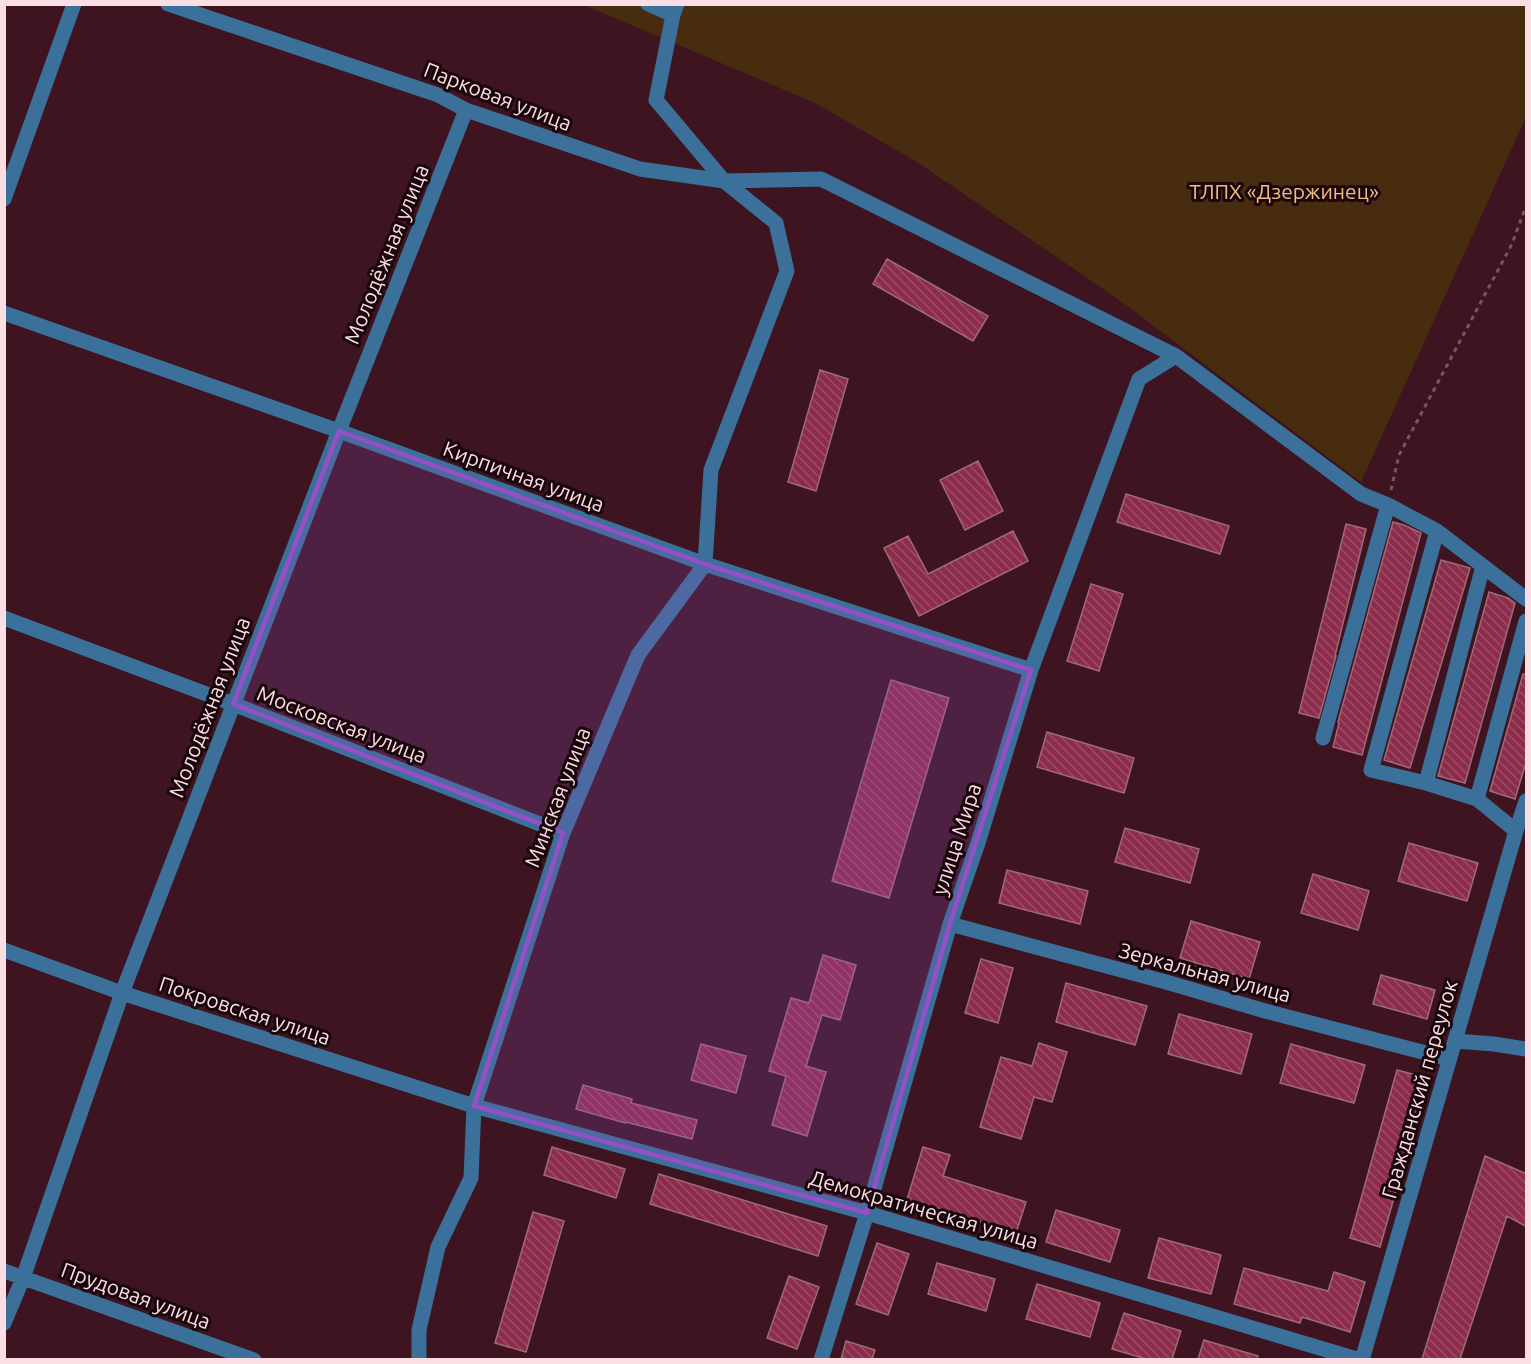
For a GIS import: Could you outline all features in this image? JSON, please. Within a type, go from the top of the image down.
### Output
[{"type":"street","points":[[4,199],[74,4]]},
{"type":"street","name":"Парковая улица","points":[[168,4],[438,95],[466,110],[639,169],[724,181],[821,179],[1176,356]]},
{"type":"street","points":[[648,4],[675,10],[656,100],[724,181],[776,223],[787,272],[711,470],[705,564]]},
{"type":"street","name":"Молодёжная улица","points":[[4,1323],[23,1278],[122,993],[339,431],[466,110]]},
{"type":"street","name":"Кирпичная улица","points":[[4,313],[339,431],[705,564],[1031,670]]},
{"type":"street","points":[[1176,356],[1361,494],[1388,505],[1437,531],[1527,599]]},
{"type":"street","name":"улица Мира","points":[[821,1359],[867,1213],[950,924],[978,843],[1031,670],[1139,379],[1176,356]]},
{"type":"street","points":[[1323,738],[1388,505]]},
{"type":"street","points":[[1437,531],[1371,770],[1426,783],[1477,799],[1516,831]]},
{"type":"street","name":"Минская улица","points":[[418,1359],[419,1330],[438,1247],[471,1178],[474,1106],[562,833],[638,655],[705,564]]},
{"type":"street","points":[[1426,783],[1483,566]]},
{"type":"street","name":"Московская улица","points":[[4,618],[233,704],[562,833]]},
{"type":"street","points":[[1477,799],[1527,621]]},
{"type":"street","name":"Гражданский переулок","points":[[1361,1359],[1516,831],[1527,801]]},
{"type":"street","name":"Зеркальная улица","points":[[950,924],[1449,1059]]},
{"type":"street","name":"Покровская улица","points":[[4,950],[122,993],[474,1106]]},
{"type":"street","points":[[1455,1041],[1527,1049]]},
{"type":"street","name":"Демократическая улица","points":[[474,1106],[867,1213],[1361,1359]]},
{"type":"street","name":"Прудовая улица","points":[[4,1271],[254,1359]]},
{"type":"path","points":[[1388,505],[1399,455],[1512,244],[1527,206]]},
{"type":"highlighted area","points":[[339,431],[705,564],[1031,670],[950,924],[867,1213],[474,1106],[563,833],[233,704]]},
{"type":"green space","name":"ТЛПХ «Дзержинец»","points":[[584,5],[1526,5],[1526,117],[1361,482],[1118,299],[917,162],[815,103]]},
{"type":"building","points":[[887,259],[988,316],[973,341],[873,284]]},
{"type":"building","points":[[820,370],[848,379],[816,491],[788,482]]},
{"type":"building","points":[[978,461],[1003,511],[965,530],[940,480]]},
{"type":"building","points":[[1126,494],[1229,526],[1220,554],[1117,522]]},
{"type":"building","points":[[1393,522],[1421,533],[1362,755],[1333,747]]},
{"type":"building","points":[[1346,524],[1366,529],[1319,718],[1299,713]]},
{"type":"building","points":[[1013,531],[1028,561],[919,616],[884,548],[908,536],[928,574]]},
{"type":"building","points":[[1441,560],[1470,568],[1410,768],[1384,760]]},
{"type":"building","points":[[1091,584],[1123,594],[1099,671],[1067,661]]},
{"type":"building","points":[[1489,592],[1508,598],[1515,603],[1465,783],[1438,776]]},
{"type":"building","points":[[1523,674],[1527,674],[1527,759],[1515,799],[1490,791]]},
{"type":"building","points":[[891,680],[949,698],[889,898],[832,881]]},
{"type":"building","points":[[1047,732],[1134,758],[1124,793],[1037,767]]},
{"type":"building","points":[[1125,828],[1199,849],[1190,883],[1115,862]]},
{"type":"building","points":[[1409,843],[1478,863],[1467,901],[1398,881]]},
{"type":"building","points":[[1007,870],[1088,891],[1080,924],[999,903]]},
{"type":"building","points":[[1313,874],[1369,891],[1358,930],[1301,913]]},
{"type":"building","points":[[1191,921],[1260,942],[1249,979],[1180,958]]},
{"type":"building","points":[[823,955],[856,965],[840,1020],[822,1015],[806,1066],[826,1072],[807,1136],[772,1125],[786,1076],[769,1071],[791,998],[809,1003]]},
{"type":"building","points":[[981,959],[1013,968],[998,1023],[965,1013]]},
{"type":"building","points":[[1381,975],[1435,990],[1427,1019],[1373,1004]]},
{"type":"building","points":[[1066,983],[1147,1006],[1135,1045],[1056,1022]]},
{"type":"building","points":[[1179,1014],[1252,1034],[1241,1074],[1168,1054]]},
{"type":"building","points":[[1039,1043],[1067,1052],[1052,1102],[1034,1097],[1021,1139],[980,1127],[1001,1057],[1032,1066]]},
{"type":"building","points":[[701,1044],[746,1056],[736,1093],[691,1080]]},
{"type":"building","points":[[1291,1044],[1365,1065],[1354,1103],[1280,1083]]},
{"type":"building","points":[[1397,1070],[1428,1078],[1380,1247],[1350,1238]]},
{"type":"building","points":[[583,1085],[632,1099],[631,1103],[697,1120],[692,1139],[576,1109]]},
{"type":"building","points":[[552,1147],[625,1169],[616,1198],[544,1175]]},
{"type":"building","points":[[923,1147],[950,1155],[943,1176],[1026,1202],[1016,1233],[934,1207],[932,1214],[905,1206]]},
{"type":"building","points":[[1485,1156],[1527,1174],[1527,1227],[1507,1216],[1460,1359],[1422,1359]]},
{"type":"building","points":[[659,1174],[827,1226],[818,1256],[650,1204]]},
{"type":"building","points":[[1056,1210],[1120,1230],[1110,1262],[1046,1242]]},
{"type":"building","points":[[533,1212],[564,1221],[526,1352],[495,1343]]},
{"type":"building","points":[[1159,1238],[1221,1255],[1211,1294],[1148,1278]]},
{"type":"building","points":[[877,1243],[909,1254],[888,1315],[856,1304]]},
{"type":"building","points":[[937,1263],[995,1279],[986,1311],[928,1294]]},
{"type":"building","points":[[1244,1268],[1328,1291],[1334,1272],[1365,1282],[1350,1332],[1302,1317],[1300,1323],[1234,1304]]},
{"type":"building","points":[[789,1276],[819,1287],[797,1349],[767,1338]]},
{"type":"building","points":[[1037,1284],[1100,1303],[1090,1337],[1026,1319]]},
{"type":"building","points":[[1124,1313],[1181,1331],[1172,1359],[1146,1359],[1112,1349]]},
{"type":"building","points":[[1204,1340],[1258,1356],[1257,1359],[1198,1359]]},
{"type":"building","points":[[846,1341],[875,1350],[872,1359],[841,1359]]}]
